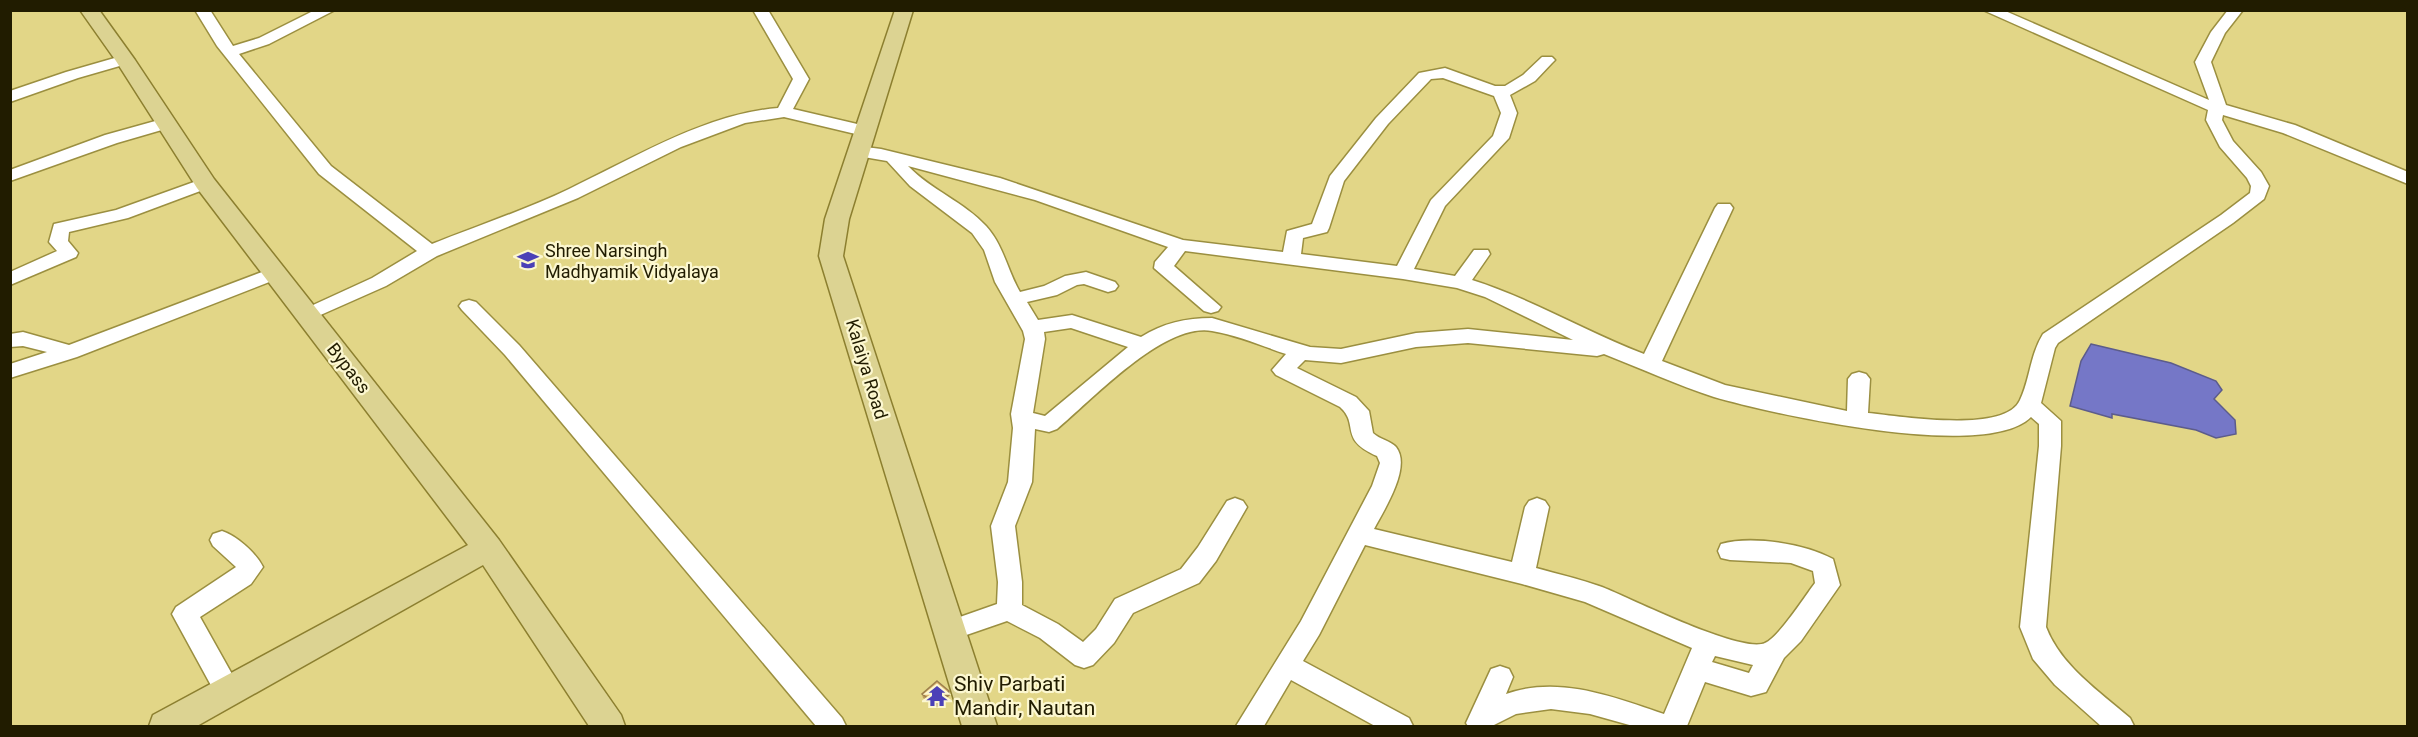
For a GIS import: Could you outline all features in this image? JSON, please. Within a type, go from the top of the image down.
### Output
[{"type":"main road","name":"Bypass","points":[[89,10],[125,60],[205,183],[488,548],[608,726]]},
{"type":"main road","name":"Kalaiya Road","points":[[904,10],[837,219],[831,256],[980,726]]},
{"type":"main road","points":[[166,726],[488,548]]},
{"type":"street","points":[[202,10],[230,52],[325,170],[430,252]]},
{"type":"street","points":[[230,52],[264,41],[328,10]]},
{"type":"street","points":[[760,10],[801,79],[784,112]]},
{"type":"street","points":[[1990,10],[2216,108],[2289,129],[2408,179]]},
{"type":"street","points":[[308,315],[379,282],[430,252],[572,194],[675,143],[739,120],[761,114],[784,112],[861,141],[893,157],[1041,196],[1179,245],[1403,273],[1460,283],[1492,293],[1608,348],[1720,391],[1810,412],[1857,420],[1957,429],[1995,426],[2020,415],[2030,405],[2045,348],[2050,339],[2218,225],[2258,195],[2260,186],[2255,176],[2226,143],[2214,120],[2218,103],[2203,62],[2218,32],[2236,10]]},
{"type":"street","points":[[10,97],[72,75],[125,60]]},
{"type":"street","points":[[1291,260],[1294,235],[1320,228],[1336,180],[1382,121],[1425,76],[1436,72],[1445,73],[1501,92],[1508,92],[1529,78],[1547,60]]},
{"type":"street","points":[[1403,273],[1437,204],[1501,138],[1509,113],[1501,92]]},
{"type":"street","points":[[10,177],[51,159],[166,123]]},
{"type":"street","points":[[893,157],[909,177],[966,217],[986,238],[997,256],[1005,282],[1034,327],[1035,339],[1023,419],[1020,482],[1003,526],[1010,582],[1009,610]]},
{"type":"street","points":[[10,279],[69,253],[58,242],[61,228],[122,214],[205,183]]},
{"type":"street","points":[[1650,364],[1724,208]]},
{"type":"street","points":[[1179,245],[1165,262],[1164,268],[1211,308]]},
{"type":"street","points":[[1460,283],[1481,254]]},
{"type":"street","points":[[10,371],[70,352],[275,273]]},
{"type":"street","points":[[1016,299],[1050,291],[1072,280],[1086,278],[1108,286]]},
{"type":"street","points":[[469,306],[512,350],[832,726]]},
{"type":"street","points":[[1034,327],[1072,321],[1141,344]]},
{"type":"street","points":[[1023,419],[1049,424],[1141,344],[1185,324],[1212,324],[1300,352],[1323,356],[1341,356],[1416,340],[1468,336],[1514,339],[1591,350],[1608,348]]},
{"type":"street","points":[[10,341],[23,339],[70,352]]},
{"type":"street","points":[[1250,726],[1310,628],[1384,486],[1390,457],[1387,451],[1367,442],[1360,435],[1358,411],[1348,402],[1283,370],[1300,352]]},
{"type":"street","points":[[1857,420],[1859,379]]},
{"type":"street","points":[[2030,405],[2050,421],[2050,446],[2033,627],[2042,651],[2064,677],[2120,726]]},
{"type":"street","points":[[949,631],[1009,610],[1049,631],[1084,657],[1105,636],[1124,606],[1190,576],[1207,554],[1235,507]]},
{"type":"street","points":[[1522,574],[1537,507]]},
{"type":"street","points":[[1359,534],[1522,574],[1592,594],[1707,643],[1742,652],[1760,654],[1774,652]]},
{"type":"street","points":[[222,540],[251,567],[242,577],[185,614],[229,692]]},
{"type":"street","points":[[1696,668],[1751,685],[1757,684],[1774,652],[1788,638],[1828,585],[1824,566],[1807,558],[1772,552],[1730,551]]},
{"type":"street","points":[[1673,726],[1707,643]]},
{"type":"street","points":[[1286,665],[1399,726]]},
{"type":"street","points":[[1480,721],[1500,677]]},
{"type":"street","points":[[1480,721],[1514,703],[1547,698],[1610,708],[1665,726]]},
{"type":"water","points":[[2091,344],[2171,363],[2216,381],[2222,390],[2214,399],[2235,420],[2236,434],[2216,438],[2196,430],[2112,414],[2112,418],[2070,406],[2081,361]]},
{"type":"building","name":"Shiv Parbati Mandir, Nautan","points":[[937,681],[949,691],[936,704],[922,694]]},
{"type":"place","name":"Shree Narsingh Madhyamik Vidyalaya","points":[[528,260]]},
{"type":"place","name":"Shiv Parbati Mandir, Nautan","points":[[937,696]]}]
